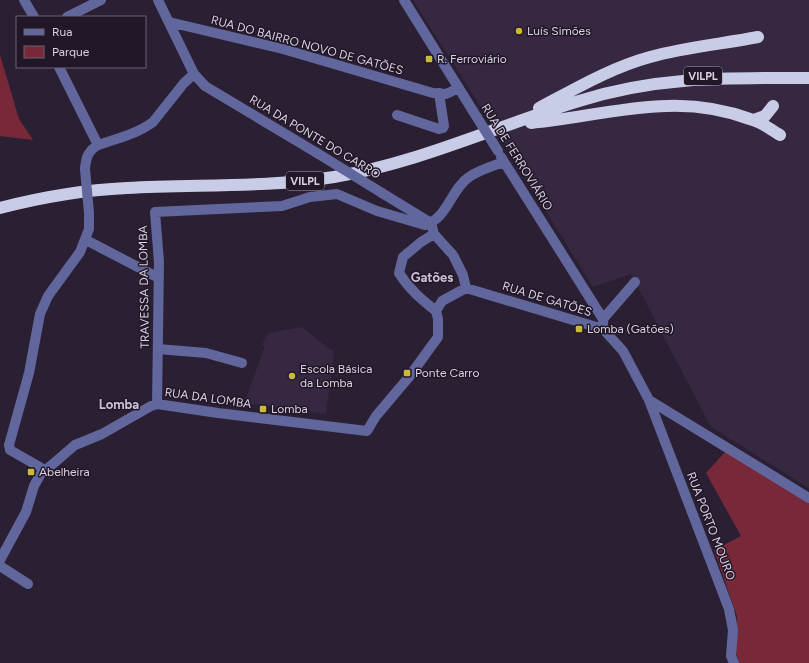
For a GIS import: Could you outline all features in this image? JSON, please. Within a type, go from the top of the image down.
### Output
[{"type":"highway","points":[[512,124],[591,80],[648,57],[675,50],[730,43],[758,37]]},
{"type":"highway","name":"VILPL","points":[[0,208],[53,196],[104,189],[255,185],[333,178],[404,161],[443,149],[579,100],[629,86],[677,78],[722,76],[809,77]]},
{"type":"highway","points":[[512,124],[533,123],[667,106],[703,107],[754,120],[780,135]]},
{"type":"highway","points":[[754,120],[765,116],[773,106]]},
{"type":"street","points":[[24,0],[33,16]]},
{"type":"street","points":[[69,16],[101,0]]},
{"type":"street","name":"RUA DA PONTE DO CARRO","points":[[158,0],[194,74],[205,86],[431,223]]},
{"type":"street","name":"RUA DE FERROVIÁRIO","points":[[404,0],[603,324]]},
{"type":"street","name":"RUA DO BAIRRO NOVO DE GATÕES","points":[[169,22],[283,49],[438,93],[446,94],[459,88]]},
{"type":"street","points":[[60,68],[98,145]]},
{"type":"street","points":[[45,470],[10,450],[9,445],[29,373],[40,314],[48,296],[80,252],[86,240],[89,229],[85,169],[86,158],[88,153],[98,145],[140,130],[152,122],[184,83],[194,74]]},
{"type":"street","points":[[397,115],[440,129],[443,128],[444,126],[438,93]]},
{"type":"street","points":[[434,234],[411,249],[403,257],[399,273],[406,284],[418,297],[436,311],[442,301],[466,288],[463,275],[453,255],[434,234],[431,223],[439,217],[460,186],[469,177],[504,162]]},
{"type":"street","name":"TRAVESSA DA LOMBA","points":[[157,404],[159,262],[155,212],[282,206],[310,197],[336,194],[377,211],[412,222],[425,225],[431,223]]},
{"type":"street","points":[[86,240],[159,278]]},
{"type":"street","points":[[603,324],[635,282]]},
{"type":"street","name":"RUA DE GATÕES","points":[[466,288],[603,324],[623,351],[649,400]]},
{"type":"street","name":"RUA DA LOMBA","points":[[0,560],[26,512],[37,481],[45,470],[75,445],[102,434],[157,404],[232,415],[367,431],[376,416],[405,382],[438,337],[438,319],[436,311]]},
{"type":"street","points":[[158,349],[206,353],[242,362]]},
{"type":"street","points":[[649,400],[809,498]]},
{"type":"street","name":"RUA PORTO MOURO","points":[[649,400],[729,609],[733,630],[731,656],[734,663]]},
{"type":"street","points":[[0,566],[28,584]]},
{"type":"shaded area","points":[[413,0],[809,0],[809,488],[711,427],[631,274],[593,287]]},
{"type":"shaded area","name":"Escola Básica da Lomba","points":[[302,327],[329,349],[334,351],[326,414],[255,404],[250,406],[249,401],[245,401],[265,346],[262,345],[268,333]]},
{"type":"green space","points":[[0,55],[19,119],[33,140],[0,136]]},
{"type":"green space","points":[[726,451],[809,501],[809,663],[739,663],[736,653],[737,616],[714,550],[741,536],[706,473]]},
{"type":"place","name":"Luís Simões","points":[[519,31]]},
{"type":"place","name":"R. Ferroviário","points":[[429,59]]},
{"type":"place","name":"Lomba (Gatões)","points":[[579,329]]},
{"type":"place","name":"Ponte Carro","points":[[407,373]]},
{"type":"place","name":"Escola Básica da Lomba","points":[[292,376]]},
{"type":"place","name":"Lomba","points":[[263,409]]},
{"type":"place","name":"Abelheira","points":[[31,472]]},
{"type":"district","name":"Gatões","points":[[432,277]]},
{"type":"district","name":"Lomba","points":[[119,404]]}]
